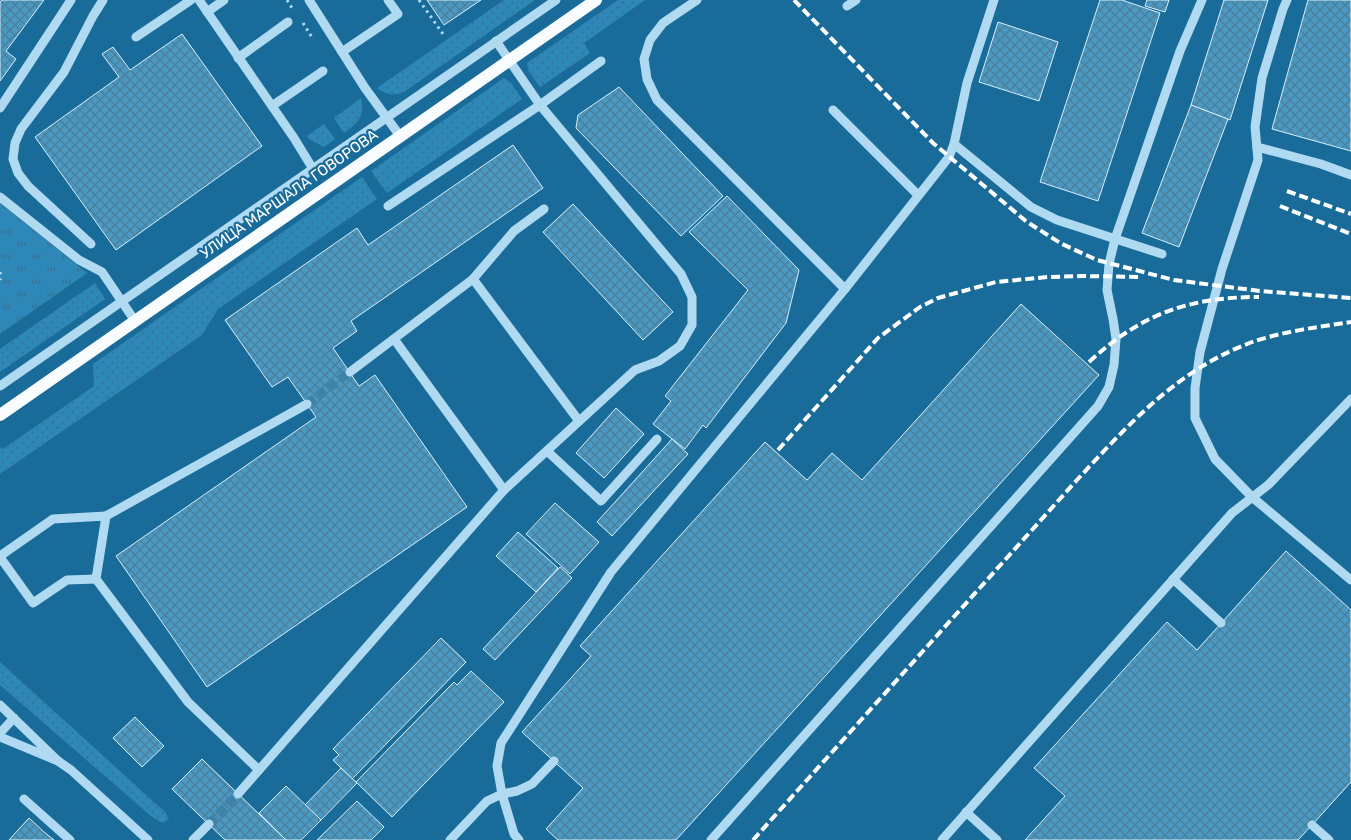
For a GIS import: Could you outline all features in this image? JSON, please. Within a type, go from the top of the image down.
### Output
[{"type":"main road","name":"УЛИЦА МАРШАЛА ГОВОРОВА","points":[[0,415],[596,0]]},
{"type":"street","points":[[0,108],[71,0]]},
{"type":"street","points":[[91,244],[28,186],[18,173],[13,159],[15,143],[21,129],[64,72],[103,0]]},
{"type":"street","points":[[136,37],[191,0]]},
{"type":"street","points":[[199,0],[294,138],[313,169]]},
{"type":"street","points":[[207,12],[224,0]]},
{"type":"street","points":[[309,0],[365,88],[400,136]]},
{"type":"street","points":[[342,52],[398,14],[388,0]]},
{"type":"street","name":"УЛИЦА МАРШАЛА ГОВОРОВА","points":[[0,386],[556,0]]},
{"type":"street","points":[[697,0],[663,23],[650,40],[644,59],[647,79],[657,100],[845,289]]},
{"type":"street","points":[[846,6],[856,0]]},
{"type":"street","points":[[519,840],[514,834],[502,794],[497,766],[502,743],[611,572],[845,289],[949,156],[954,144],[967,82],[994,0]]},
{"type":"street","points":[[711,840],[1098,406],[1109,387],[1114,366],[1116,339],[1114,319],[1107,290],[1109,264],[1115,239],[1180,51],[1202,0]]},
{"type":"street","points":[[1287,0],[1262,78],[1255,127],[1258,160],[1222,268],[1200,352],[1195,388],[1195,418],[1215,459],[1252,497],[1351,580]]},
{"type":"street","points":[[238,58],[288,22]]},
{"type":"street","points":[[238,794],[504,490],[635,370],[659,361],[680,346],[692,325],[692,297],[681,274],[540,105],[496,41]]},
{"type":"street","points":[[388,206],[540,105],[601,61]]},
{"type":"street","points":[[272,106],[323,71]]},
{"type":"street","points":[[833,110],[918,196]]},
{"type":"street","points":[[954,144],[1031,207],[1057,220],[1162,254]]},
{"type":"street","points":[[1257,147],[1321,164],[1351,175]]},
{"type":"street","points":[[0,197],[79,260],[102,272],[135,321]]},
{"type":"street","points":[[350,372],[473,279],[514,231],[544,209]]},
{"type":"street","points":[[473,279],[579,421]]},
{"type":"street","points":[[394,339],[504,490]]},
{"type":"street","points":[[942,840],[1232,513],[1268,485],[1351,399]]},
{"type":"street","points":[[96,579],[67,580],[33,603],[0,557],[53,519],[106,516],[307,404]]},
{"type":"street","points":[[547,451],[602,501],[658,439]]},
{"type":"street","points":[[106,516],[96,579],[188,702],[259,770]]},
{"type":"street","points":[[1173,579],[1221,623]]},
{"type":"street","points":[[0,705],[58,760],[148,840]]},
{"type":"street","points":[[14,718],[0,735],[58,760]]},
{"type":"street","points":[[450,840],[488,801],[532,784],[554,761]]},
{"type":"street","points":[[24,799],[70,840]]},
{"type":"street","points":[[966,812],[996,840]]},
{"type":"street","points":[[193,840],[209,824]]},
{"type":"street","points":[[1312,825],[1329,840]]},
{"type":"path","points":[[419,0],[443,34]]},
{"type":"path","points":[[0,272],[0,280]]},
{"type":"green space","points":[[504,0],[535,0],[404,92],[390,94],[377,88]]},
{"type":"green space","points":[[618,0],[645,0],[584,43],[590,53],[540,87],[528,70],[527,63]]},
{"type":"green space","points":[[504,78],[511,83],[522,99],[387,193],[371,171]]},
{"type":"green space","points":[[361,98],[361,114],[353,126],[344,133],[334,118]]},
{"type":"green space","points":[[324,124],[335,139],[324,147],[307,136]]},
{"type":"green space","points":[[362,177],[377,199],[218,309],[202,335],[0,474],[0,447],[3,449],[94,386],[93,364]]},
{"type":"green space","points":[[0,203],[87,273],[0,334]]},
{"type":"green space","points":[[95,283],[105,299],[0,372],[0,349]]},
{"type":"green space","points":[[0,662],[165,812],[169,819],[162,823],[151,816],[0,685]]},
{"type":"building","points":[[2,0],[44,0],[6,51],[16,59],[0,81],[0,2]]},
{"type":"building","points":[[427,0],[481,0],[444,25]]},
{"type":"building","points":[[1100,0],[1122,0],[1160,13],[1098,201],[1040,182]]},
{"type":"building","points":[[1147,0],[1169,0],[1165,12],[1145,6]]},
{"type":"building","points":[[1224,0],[1268,0],[1230,120],[1191,105]]},
{"type":"building","points":[[1308,0],[1351,0],[1351,151],[1272,129]]},
{"type":"building","points":[[998,22],[1058,42],[1039,101],[979,82]]},
{"type":"building","points":[[182,34],[262,146],[116,250],[35,137],[119,77],[102,54],[113,47],[130,70]]},
{"type":"building","points":[[619,87],[723,196],[681,236],[576,128],[578,115]]},
{"type":"building","points":[[1191,105],[1228,119],[1179,247],[1142,233]]},
{"type":"building","points":[[513,145],[543,188],[351,321],[357,331],[333,348],[359,386],[375,375],[467,507],[207,687],[116,556],[316,417],[288,377],[272,387],[225,320],[357,228],[368,245]]},
{"type":"building","points":[[727,196],[799,270],[786,323],[706,428],[703,425],[685,449],[653,424],[671,401],[665,396],[748,290],[689,232]]},
{"type":"building","points":[[573,204],[673,312],[643,340],[543,232]]},
{"type":"building","points":[[1021,304],[1099,375],[676,840],[558,840],[546,829],[583,788],[522,732],[591,656],[580,646],[765,442],[807,480],[832,453],[862,480]]},
{"type":"building","points":[[616,408],[644,434],[604,478],[576,453]]},
{"type":"building","points":[[672,439],[688,454],[612,536],[597,522]]},
{"type":"building","points":[[555,503],[599,542],[570,574],[526,534]]},
{"type":"building","points":[[518,532],[558,568],[536,592],[496,556]]},
{"type":"building","points":[[1286,551],[1351,610],[1351,782],[1298,840],[1025,840],[1065,796],[1034,768],[1167,622],[1197,650]]},
{"type":"building","points":[[560,567],[572,578],[495,660],[483,649]]},
{"type":"building","points":[[441,638],[466,662],[352,779],[333,760],[339,755],[333,749]]},
{"type":"building","points":[[471,671],[504,702],[392,817],[356,782],[454,682],[457,685]]},
{"type":"building","points":[[135,717],[164,746],[142,767],[113,738]]},
{"type":"building","points":[[202,759],[286,840],[225,840],[172,789]]},
{"type":"building","points":[[341,768],[357,783],[321,820],[305,805]]},
{"type":"building","points":[[286,786],[321,820],[301,840],[286,840],[259,813]]},
{"type":"building","points":[[357,801],[384,827],[371,840],[317,840]]},
{"type":"building","points":[[29,818],[44,832],[54,840],[9,840]]},
{"type":"tunnel","points":[[307,404],[350,372]]},
{"type":"tunnel","points":[[209,824],[238,794]]},
{"type":"railway","points":[[794,0],[933,143],[1027,222],[1062,244],[1097,260],[1174,280],[1260,291],[1351,298]]},
{"type":"railway","points":[[1287,191],[1351,214]]},
{"type":"railway","points":[[1280,206],[1351,234]]},
{"type":"railway","points":[[778,450],[878,338],[920,307],[938,298],[996,282],[1048,277],[1141,277]]},
{"type":"railway","points":[[1089,362],[1108,345],[1147,320],[1167,311],[1210,300],[1259,297]]},
{"type":"railway","points":[[753,840],[1076,481],[1114,440],[1154,402],[1197,369],[1247,344],[1285,333],[1351,322]]}]
